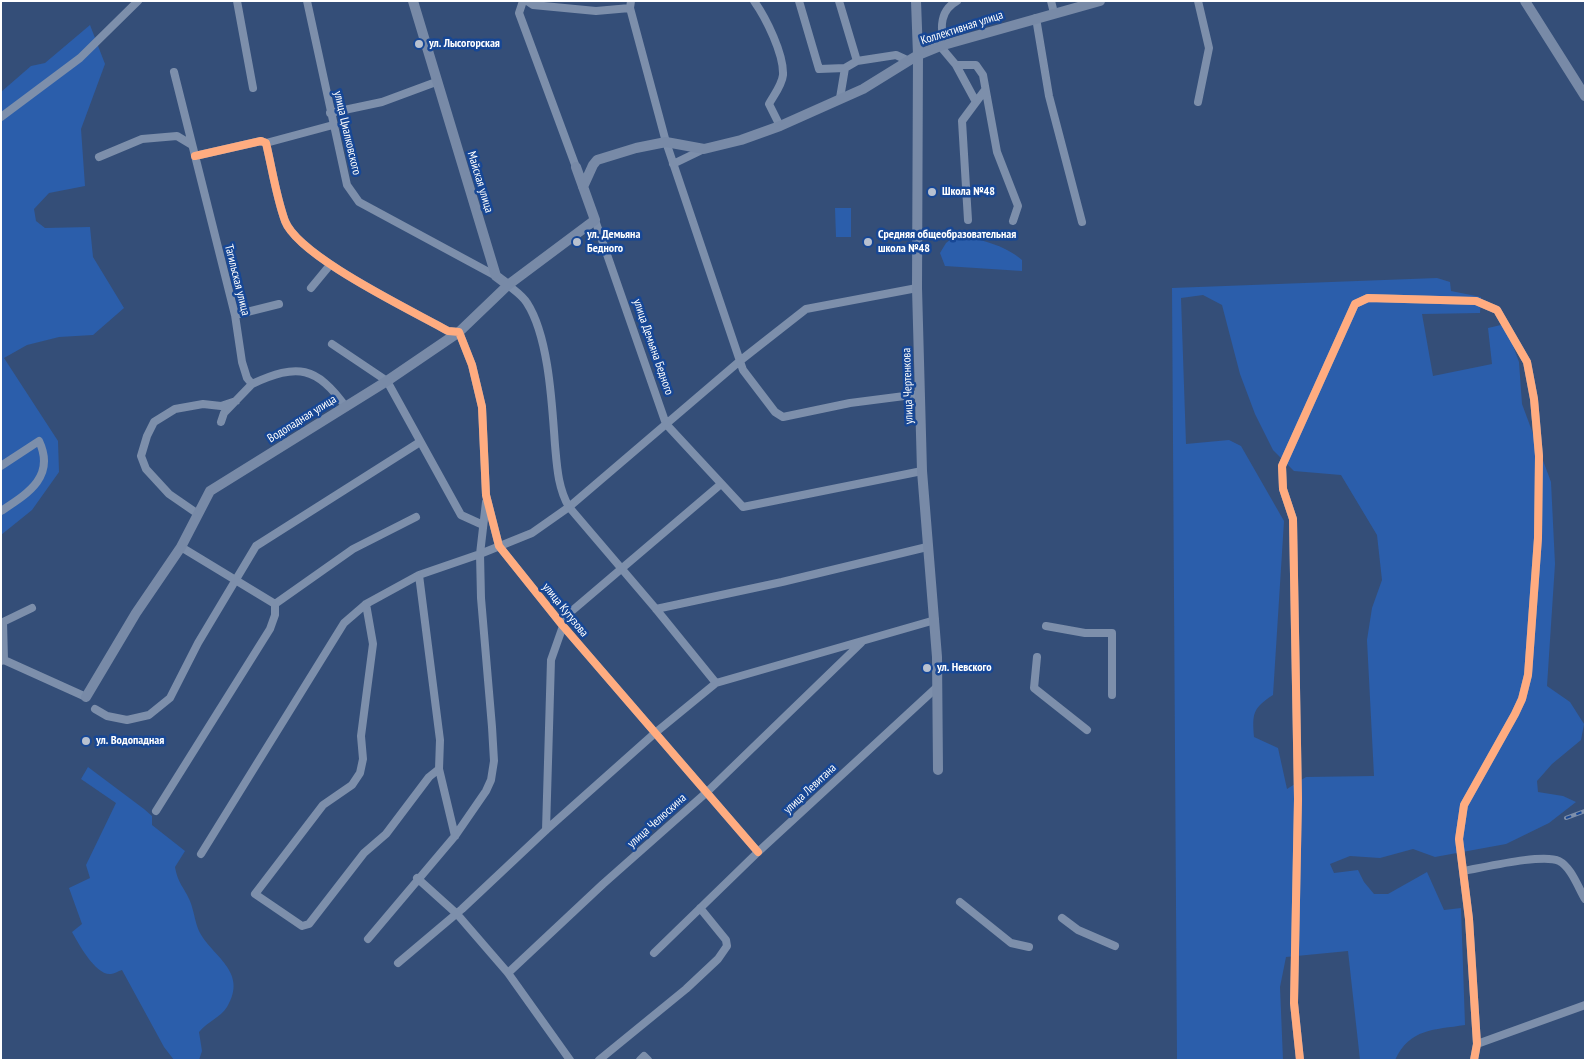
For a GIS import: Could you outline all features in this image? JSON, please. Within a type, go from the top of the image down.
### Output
[{"type":"street","points":[[1,117],[80,58],[138,1]]},
{"type":"street","points":[[237,1],[253,88]]},
{"type":"street","name":"улица Циалковского","points":[[307,1],[347,185],[359,202],[496,276]]},
{"type":"street","name":"Майская улица","points":[[413,1],[496,276]]},
{"type":"street","name":"улица Демьяна Бедного","points":[[523,1],[519,14],[576,167],[666,424],[743,507],[922,471]]},
{"type":"street","points":[[527,1],[533,5],[596,11],[631,5],[666,142],[743,370],[769,406],[783,417],[850,403],[920,394]]},
{"type":"street","points":[[754,1],[766,18],[781,62],[781,82],[770,104],[780,126]]},
{"type":"street","points":[[799,1],[819,69],[845,68],[857,60],[870,57],[896,55],[914,58]]},
{"type":"street","points":[[839,1],[857,60]]},
{"type":"street","name":"улица Чертенкова","points":[[916,1],[914,58],[922,471],[927,547],[935,620],[938,770]]},
{"type":"street","points":[[957,1],[946,10],[942,20],[942,45],[956,65],[976,102]]},
{"type":"street","points":[[1051,1],[1054,13]]},
{"type":"street","name":"Коллективная улица","points":[[704,149],[741,140],[780,126],[863,89],[914,58],[942,45],[1100,1]]},
{"type":"street","points":[[1198,1],[1210,48],[1198,102]]},
{"type":"street","points":[[1525,1],[1585,96]]},
{"type":"street","points":[[1036,18],[1049,96],[1082,222]]},
{"type":"street","points":[[956,65],[976,65],[983,75],[997,152],[1018,206],[1013,221]]},
{"type":"street","points":[[840,98],[845,68]]},
{"type":"street","name":"Тагильская улица","points":[[174,72],[235,315],[242,362],[247,378],[252,384]]},
{"type":"street","points":[[330,113],[382,102],[436,82]]},
{"type":"street","points":[[968,220],[962,121],[985,90]]},
{"type":"street","points":[[194,156],[261,141],[266,143],[333,125]]},
{"type":"street","points":[[99,157],[142,139],[177,136],[192,146]]},
{"type":"street","points":[[583,187],[597,160],[636,148],[666,142],[704,149]]},
{"type":"street","points":[[266,143],[285,221],[293,234],[330,265],[448,331],[459,332]]},
{"type":"street","points":[[673,164],[704,149]]},
{"type":"street","name":"Водопадная улица","points":[[86,697],[136,613],[181,547],[210,492],[387,381],[459,332],[508,284],[595,220]]},
{"type":"street","points":[[310,288],[330,265]]},
{"type":"street","points":[[496,276],[508,284],[527,302],[536,322],[549,384],[558,479],[563,496],[569,507],[716,683]]},
{"type":"street","points":[[201,854],[344,623],[366,604],[419,575],[480,554],[532,533],[569,507],[741,360],[806,309],[917,288]]},
{"type":"street","points":[[1300,1060],[1294,1003],[1298,799],[1293,519],[1283,490],[1282,466],[1355,304],[1368,298],[1476,301],[1497,310],[1527,362],[1534,399],[1539,456],[1538,538],[1528,675],[1522,699],[1464,805],[1459,839],[1469,919],[1477,1044],[1474,1060]]},
{"type":"street","points":[[235,315],[279,304]]},
{"type":"street","name":"улица Кутузова","points":[[459,332],[472,365],[482,407],[486,495],[499,546],[561,624],[758,852]]},
{"type":"street","points":[[332,344],[387,381],[461,515],[483,525]]},
{"type":"street","points":[[221,422],[224,413],[252,384],[268,377],[297,370],[324,380],[346,407]]},
{"type":"street","points":[[198,514],[168,494],[146,469],[141,456],[147,436],[154,422],[175,409],[203,404],[221,406],[236,401]]},
{"type":"street","points":[[1,466],[40,441],[44,460],[38,483],[1,511]]},
{"type":"street","points":[[95,709],[107,716],[127,720],[149,714],[170,698],[198,643],[256,546],[420,442]]},
{"type":"street","points":[[546,830],[551,660],[561,624],[620,569],[720,484]]},
{"type":"street","points":[[368,939],[417,878],[455,836],[486,791],[491,780],[494,760],[481,598],[480,554],[486,495]]},
{"type":"street","points":[[275,604],[353,549],[416,517]]},
{"type":"street","points":[[181,547],[275,604]]},
{"type":"street","points":[[656,609],[782,582],[927,547]]},
{"type":"street","points":[[419,575],[440,740],[439,769],[455,836]]},
{"type":"street","points":[[156,811],[270,629],[275,616],[275,604]]},
{"type":"street","points":[[366,604],[373,644],[361,736],[363,759],[360,773],[352,785],[323,805],[254,894],[302,926],[309,924],[364,853],[386,834],[429,777],[439,769]]},
{"type":"street","points":[[32,608],[3,622],[2,661],[86,697]]},
{"type":"street","points":[[398,963],[457,914],[546,830],[655,733],[716,683],[935,620]]},
{"type":"street","points":[[1046,626],[1085,633],[1112,633],[1112,695]]},
{"type":"street","name":"улица Челюскина","points":[[508,974],[603,884],[706,792],[863,642]]},
{"type":"street","points":[[1037,657],[1034,688],[1087,730]]},
{"type":"street","name":"улица Левитана","points":[[654,953],[758,852],[936,688]]},
{"type":"street","points":[[1463,871],[1543,858],[1558,860],[1567,867],[1585,899]]},
{"type":"street","points":[[417,878],[457,914],[508,974],[570,1060]]},
{"type":"street","points":[[960,902],[1011,943],[1030,947]]},
{"type":"street","points":[[600,1060],[718,959],[727,946],[726,940],[700,908]]},
{"type":"street","points":[[1062,918],[1084,934],[1115,946]]},
{"type":"street","points":[[1477,1044],[1585,1005]]},
{"type":"street","points":[[640,1060],[644,1056],[648,1060]]},
{"type":"shaded area","points":[[90,25],[105,64],[81,129],[85,186],[49,193],[34,209],[36,221],[45,228],[90,227],[93,257],[124,308],[93,335],[59,337],[27,345],[4,358],[58,441],[59,472],[32,510],[1,535],[1,92],[31,66],[45,63]]},
{"type":"shaded area","points":[[835,208],[851,208],[851,237],[836,237]]},
{"type":"shaded area","points":[[955,236],[973,238],[1008,250],[1022,260],[1022,271],[945,266],[940,253],[946,243]]},
{"type":"shaded area","points":[[1437,278],[1450,282],[1451,291],[1481,297],[1480,313],[1422,314],[1433,376],[1492,364],[1488,328],[1505,324],[1519,362],[1522,404],[1551,482],[1555,564],[1547,686],[1570,702],[1584,724],[1581,740],[1552,764],[1537,781],[1538,792],[1563,796],[1576,802],[1549,823],[1506,844],[1435,857],[1413,849],[1380,858],[1350,856],[1330,864],[1334,873],[1358,870],[1364,882],[1374,894],[1388,894],[1427,872],[1444,910],[1461,908],[1465,1025],[1424,1032],[1416,1036],[1401,1050],[1395,1060],[1360,1060],[1348,951],[1286,957],[1280,987],[1283,1060],[1177,1060],[1172,288]],"holes":[[[1203,295],[1222,305],[1240,374],[1255,414],[1273,450],[1294,471],[1341,475],[1377,535],[1382,580],[1372,608],[1367,640],[1374,776],[1306,777],[1287,789],[1278,748],[1254,737],[1253,722],[1255,712],[1261,704],[1273,695],[1284,521],[1241,446],[1229,440],[1186,444],[1181,298]]]},
{"type":"shaded area","points":[[88,767],[144,809],[152,816],[152,825],[185,851],[175,867],[178,878],[190,901],[199,931],[226,965],[234,983],[233,994],[227,1007],[199,1032],[202,1051],[199,1060],[174,1060],[164,1047],[122,970],[111,974],[99,970],[88,958],[72,932],[82,924],[69,888],[90,878],[86,865],[116,803],[81,779]]},
{"type":"railway","points":[[1566,818],[1585,811]]},
{"type":"cycle path","points":[[195,156],[261,141],[266,143],[285,221],[295,235],[311,250],[358,282],[448,331],[459,332],[472,365],[482,407],[486,495],[499,546],[563,626],[758,852]]},
{"type":"cycle path","points":[[1300,1060],[1294,1003],[1298,799],[1293,519],[1283,489],[1282,466],[1355,304],[1368,298],[1476,301],[1497,310],[1527,362],[1534,399],[1539,456],[1538,538],[1528,675],[1522,699],[1515,714],[1464,805],[1459,839],[1469,919],[1477,1044],[1474,1060]]},
{"type":"place","name":"ул. Лысогорская","points":[[419,44]]},
{"type":"place","name":"Школа №48","points":[[932,192]]},
{"type":"place","name":"ул. Демьяна Бедного","points":[[577,242]]},
{"type":"place","name":"Средняя общеобразовательная школа №48","points":[[868,242]]},
{"type":"place","name":"ул. Невского","points":[[927,668]]},
{"type":"place","name":"ул. Водопадная","points":[[86,741]]}]
